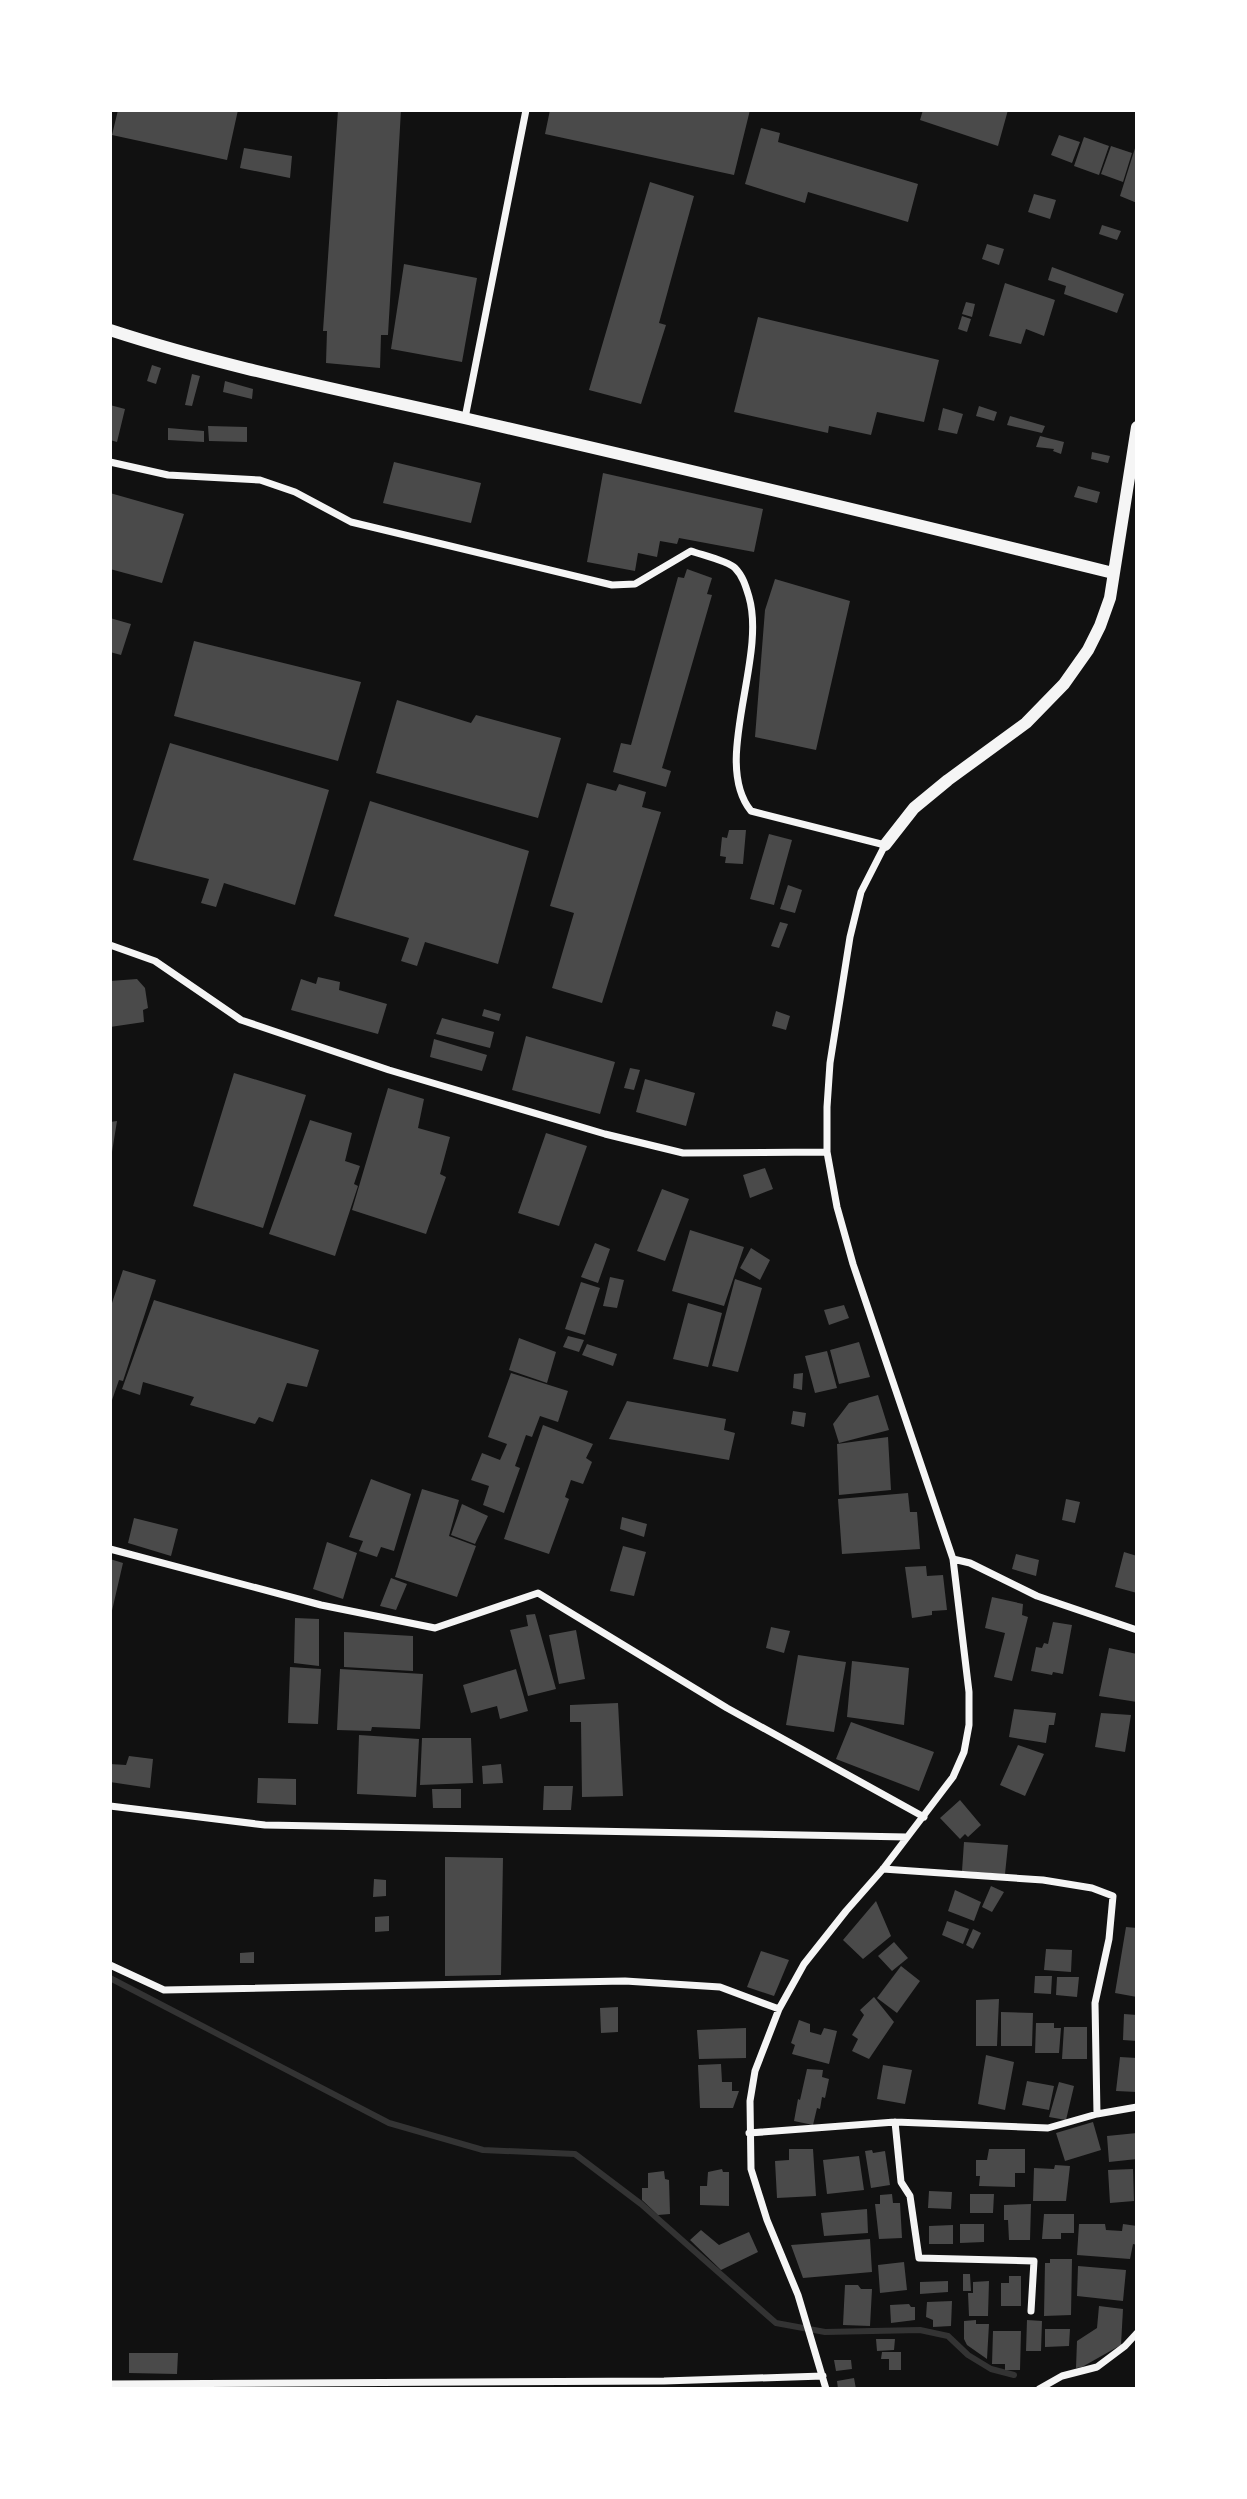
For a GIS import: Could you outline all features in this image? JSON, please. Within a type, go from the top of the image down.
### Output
[{"type":"street","points":[[465,418],[526,110]]},
{"type":"street","points":[[110,330],[253,370],[1113,573]]},
{"type":"street","points":[[826,2389],[804,2315],[751,2169],[750,2101],[755,2071],[779,2008],[804,1964],[883,1869],[953,1777],[964,1752],[969,1725],[970,1692],[953,1559],[853,1264],[837,1207],[827,1152],[830,1063],[850,937],[861,892],[885,845],[914,808],[1026,723],[1064,684],[1088,650],[1100,626],[1110,598],[1137,427]]},
{"type":"street","points":[[110,461],[168,475],[260,480],[295,492],[351,522],[612,585],[635,584],[691,551],[734,567],[744,580],[754,613],[754,638],[738,729],[737,778],[743,800],[751,811],[885,845]]},
{"type":"street","points":[[110,945],[155,961],[241,1020],[389,1070],[617,1137],[683,1153],[827,1152]]},
{"type":"street","points":[[110,1549],[321,1605],[435,1628],[538,1593],[727,1709],[924,1817]]},
{"type":"street","points":[[953,1559],[970,1563],[1037,1596],[1137,1630]]},
{"type":"street","points":[[110,1806],[265,1825],[907,1837]]},
{"type":"street","points":[[883,1869],[1042,1880],[1092,1888],[1113,1896],[1109,1939],[1095,2003],[1097,2114]]},
{"type":"street","points":[[110,1965],[164,1990],[625,1981],[720,1987],[779,2008]]},
{"type":"street","points":[[750,2133],[895,2122],[1048,2128],[1097,2114],[1137,2107]]},
{"type":"street","points":[[895,2122],[901,2182],[910,2196],[919,2258],[1034,2261],[1031,2311]]},
{"type":"street","points":[[1039,2389],[1062,2376],[1097,2367],[1125,2346],[1137,2333]]},
{"type":"street","points":[[110,2384],[664,2381],[823,2376]]},
{"type":"building","points":[[118,110],[238,110],[227,160],[112,135]]},
{"type":"building","points":[[338,110],[401,110],[388,335],[381,335],[380,368],[326,363],[327,331],[323,331]]},
{"type":"building","points":[[550,110],[750,110],[734,175],[545,134]]},
{"type":"building","points":[[923,110],[1008,110],[998,146],[920,120]]},
{"type":"building","points":[[761,128],[780,133],[778,142],[918,184],[908,222],[808,192],[805,203],[745,184]]},
{"type":"building","points":[[1059,135],[1080,142],[1072,163],[1051,155]]},
{"type":"building","points":[[1084,137],[1109,146],[1099,175],[1074,166]]},
{"type":"building","points":[[1137,145],[1137,203],[1120,196]]},
{"type":"building","points":[[1111,146],[1132,153],[1123,182],[1101,174]]},
{"type":"building","points":[[244,148],[292,156],[290,178],[240,168]]},
{"type":"building","points":[[650,182],[694,196],[659,323],[666,325],[641,404],[589,390]]},
{"type":"building","points":[[1034,194],[1056,200],[1050,219],[1028,212]]},
{"type":"building","points":[[1102,225],[1121,231],[1117,240],[1099,234]]},
{"type":"building","points":[[987,244],[1004,249],[999,265],[982,259]]},
{"type":"building","points":[[404,264],[477,278],[462,362],[391,349]]},
{"type":"building","points":[[1052,267],[1124,294],[1117,313],[1064,294],[1066,286],[1048,280]]},
{"type":"building","points":[[1005,283],[1055,300],[1044,336],[1026,329],[1021,344],[989,336]]},
{"type":"building","points":[[966,302],[975,304],[972,317],[962,314]]},
{"type":"building","points":[[962,316],[971,319],[967,332],[958,329]]},
{"type":"building","points":[[758,317],[939,360],[924,422],[877,412],[871,435],[829,426],[828,433],[734,412]]},
{"type":"building","points":[[152,365],[161,368],[156,384],[147,381]]},
{"type":"building","points":[[192,374],[200,376],[192,406],[185,405]]},
{"type":"building","points":[[225,381],[253,389],[252,399],[223,392]]},
{"type":"building","points":[[110,405],[125,409],[117,442],[110,440]]},
{"type":"building","points":[[979,406],[997,412],[994,421],[976,416]]},
{"type":"building","points":[[943,408],[963,414],[957,434],[938,430]]},
{"type":"building","points":[[1010,416],[1045,426],[1042,433],[1007,425]]},
{"type":"building","points":[[208,426],[247,427],[247,442],[209,441]]},
{"type":"building","points":[[168,428],[204,431],[204,442],[168,440]]},
{"type":"building","points":[[1040,436],[1064,442],[1061,454],[1053,451],[1054,449],[1036,447]]},
{"type":"building","points":[[1092,452],[1110,456],[1108,463],[1091,459]]},
{"type":"building","points":[[394,462],[481,483],[471,523],[383,503]]},
{"type":"building","points":[[603,473],[763,509],[754,552],[679,538],[677,544],[660,541],[657,557],[638,553],[635,571],[587,562]]},
{"type":"building","points":[[1078,486],[1100,492],[1097,503],[1074,497]]},
{"type":"building","points":[[110,493],[184,514],[162,583],[110,569]]},
{"type":"building","points":[[687,569],[712,578],[707,594],[712,595],[662,768],[671,771],[666,787],[613,772],[621,743],[631,745],[678,577],[684,578]]},
{"type":"building","points":[[775,579],[850,601],[816,750],[755,737],[765,610]]},
{"type":"building","points":[[110,618],[131,624],[121,655],[110,652]]},
{"type":"building","points":[[194,641],[361,682],[338,761],[174,716]]},
{"type":"building","points":[[397,700],[471,723],[476,715],[561,738],[538,818],[376,773]]},
{"type":"building","points":[[170,743],[329,790],[295,905],[224,883],[216,907],[201,903],[209,879],[133,860]]},
{"type":"building","points":[[587,783],[616,791],[619,784],[646,792],[642,807],[661,812],[602,1003],[552,988],[574,913],[550,906]]},
{"type":"building","points":[[370,801],[529,851],[498,964],[425,942],[417,966],[401,961],[409,938],[334,916]]},
{"type":"building","points":[[729,830],[746,830],[743,864],[725,863],[726,857],[720,856],[722,837],[727,838]]},
{"type":"building","points":[[769,834],[792,840],[774,905],[750,899]]},
{"type":"building","points":[[788,885],[802,890],[795,913],[780,909]]},
{"type":"building","points":[[780,922],[788,924],[779,948],[771,946]]},
{"type":"building","points":[[318,977],[340,982],[339,990],[387,1004],[378,1034],[291,1010],[301,979],[316,984]]},
{"type":"building","points":[[137,979],[145,988],[148,1008],[143,1010],[144,1022],[110,1027],[110,981]]},
{"type":"building","points":[[484,1009],[501,1014],[499,1021],[482,1016]]},
{"type":"building","points":[[776,1011],[790,1016],[786,1030],[772,1026]]},
{"type":"building","points":[[442,1018],[494,1032],[490,1048],[436,1034]]},
{"type":"building","points":[[526,1036],[615,1062],[600,1114],[512,1090]]},
{"type":"building","points":[[434,1039],[487,1055],[482,1071],[430,1057]]},
{"type":"building","points":[[630,1068],[640,1070],[634,1090],[624,1088]]},
{"type":"building","points":[[234,1073],[306,1095],[263,1228],[193,1206]]},
{"type":"building","points":[[645,1079],[695,1093],[686,1126],[636,1112]]},
{"type":"building","points":[[388,1088],[424,1099],[418,1128],[450,1137],[440,1174],[446,1177],[426,1234],[352,1210]]},
{"type":"building","points":[[310,1120],[352,1133],[345,1161],[360,1166],[354,1184],[358,1186],[335,1256],[269,1234]]},
{"type":"building","points":[[117,1121],[112,1152],[110,1122]]},
{"type":"building","points":[[546,1133],[587,1146],[559,1226],[518,1213]]},
{"type":"building","points":[[765,1168],[773,1189],[750,1198],[743,1175]]},
{"type":"building","points":[[662,1189],[689,1199],[665,1261],[637,1251]]},
{"type":"building","points":[[690,1230],[744,1247],[724,1306],[672,1291]]},
{"type":"building","points":[[595,1243],[610,1249],[598,1283],[581,1277]]},
{"type":"building","points":[[751,1248],[770,1260],[760,1280],[740,1268]]},
{"type":"building","points":[[123,1270],[156,1280],[123,1381],[119,1380],[111,1403],[110,1309]]},
{"type":"building","points":[[610,1277],[624,1280],[617,1308],[603,1306]]},
{"type":"building","points":[[735,1279],[762,1288],[738,1372],[712,1366]]},
{"type":"building","points":[[581,1282],[600,1288],[585,1335],[565,1329]]},
{"type":"building","points":[[154,1300],[319,1350],[307,1387],[287,1383],[273,1422],[259,1417],[255,1424],[190,1405],[194,1397],[143,1382],[140,1395],[122,1389]]},
{"type":"building","points":[[688,1303],[722,1313],[708,1367],[673,1359]]},
{"type":"building","points":[[844,1305],[849,1318],[829,1325],[824,1310]]},
{"type":"building","points":[[568,1336],[584,1340],[579,1352],[563,1347]]},
{"type":"building","points":[[519,1338],[556,1352],[547,1383],[509,1370]]},
{"type":"building","points":[[859,1342],[870,1377],[839,1384],[830,1350]]},
{"type":"building","points":[[587,1344],[617,1354],[613,1366],[582,1355]]},
{"type":"building","points":[[827,1351],[837,1388],[815,1393],[805,1356]]},
{"type":"building","points":[[511,1373],[568,1391],[558,1422],[540,1416],[532,1437],[526,1435],[515,1466],[520,1468],[504,1513],[483,1505],[489,1486],[471,1480],[482,1453],[500,1460],[507,1444],[488,1437]]},
{"type":"building","points":[[803,1373],[802,1390],[793,1388],[794,1374]]},
{"type":"building","points":[[878,1395],[889,1430],[839,1443],[833,1424],[849,1403]]},
{"type":"building","points":[[627,1401],[726,1419],[724,1430],[735,1433],[729,1460],[609,1439]]},
{"type":"building","points":[[793,1411],[806,1413],[804,1427],[791,1424]]},
{"type":"building","points":[[543,1425],[593,1444],[586,1458],[592,1462],[583,1484],[571,1480],[565,1497],[569,1499],[549,1554],[504,1539]]},
{"type":"building","points":[[888,1437],[891,1490],[839,1495],[837,1444]]},
{"type":"building","points":[[371,1479],[411,1494],[394,1551],[381,1547],[377,1557],[359,1551],[363,1541],[349,1537]]},
{"type":"building","points":[[422,1489],[459,1500],[449,1536],[476,1546],[457,1597],[395,1577]]},
{"type":"building","points":[[908,1493],[910,1512],[917,1512],[920,1549],[842,1554],[838,1499]]},
{"type":"building","points":[[1066,1499],[1080,1502],[1075,1523],[1062,1520]]},
{"type":"building","points":[[462,1504],[488,1516],[475,1544],[451,1535]]},
{"type":"building","points":[[622,1517],[647,1524],[644,1537],[620,1529]]},
{"type":"building","points":[[134,1518],[178,1529],[171,1556],[128,1543]]},
{"type":"building","points":[[327,1542],[357,1553],[343,1599],[313,1589]]},
{"type":"building","points":[[623,1546],[646,1552],[634,1596],[610,1591]]},
{"type":"building","points":[[1124,1552],[1137,1556],[1137,1593],[1115,1587]]},
{"type":"building","points":[[1016,1554],[1039,1560],[1036,1576],[1012,1569]]},
{"type":"building","points":[[110,1559],[123,1563],[111,1615],[110,1615]]},
{"type":"building","points":[[926,1566],[927,1576],[943,1575],[947,1610],[932,1611],[932,1615],[912,1618],[905,1567]]},
{"type":"building","points":[[391,1578],[407,1584],[396,1610],[380,1606]]},
{"type":"building","points":[[992,1597],[1023,1604],[1022,1615],[1028,1617],[1012,1681],[994,1677],[1005,1633],[985,1628]]},
{"type":"building","points":[[535,1614],[556,1689],[528,1696],[510,1630],[528,1626],[526,1615]]},
{"type":"building","points":[[295,1618],[319,1619],[319,1666],[294,1663]]},
{"type":"building","points":[[1053,1622],[1072,1625],[1063,1674],[1031,1671],[1036,1647],[1042,1648],[1044,1643],[1048,1644]]},
{"type":"building","points":[[771,1627],[790,1631],[784,1653],[766,1648]]},
{"type":"building","points":[[576,1630],[585,1679],[559,1684],[549,1635]]},
{"type":"building","points":[[344,1632],[413,1636],[413,1671],[344,1667]]},
{"type":"building","points":[[1109,1648],[1137,1654],[1137,1702],[1099,1696]]},
{"type":"building","points":[[798,1655],[846,1662],[834,1732],[786,1725]]},
{"type":"building","points":[[852,1661],[909,1668],[904,1725],[847,1717]]},
{"type":"building","points":[[290,1667],[321,1669],[318,1724],[288,1723]]},
{"type":"building","points":[[340,1669],[423,1674],[420,1729],[372,1727],[371,1731],[337,1730]]},
{"type":"building","points":[[516,1669],[528,1711],[500,1719],[497,1706],[471,1713],[463,1685]]},
{"type":"building","points":[[618,1703],[623,1796],[582,1797],[581,1722],[570,1722],[570,1705]]},
{"type":"building","points":[[1014,1709],[1056,1713],[1054,1725],[1049,1725],[1046,1743],[1009,1737]]},
{"type":"building","points":[[1101,1713],[1131,1715],[1125,1752],[1095,1747]]},
{"type":"building","points":[[851,1722],[934,1752],[919,1791],[836,1759]]},
{"type":"building","points":[[359,1735],[419,1739],[416,1797],[357,1794]]},
{"type":"building","points":[[422,1738],[471,1738],[473,1783],[420,1785]]},
{"type":"building","points":[[1018,1745],[1044,1754],[1025,1796],[1000,1785]]},
{"type":"building","points":[[129,1756],[153,1759],[150,1788],[110,1782],[110,1764],[126,1765]]},
{"type":"building","points":[[501,1764],[503,1783],[483,1784],[482,1766]]},
{"type":"building","points":[[258,1778],[296,1779],[296,1805],[257,1803]]},
{"type":"building","points":[[544,1786],[573,1786],[571,1810],[543,1810]]},
{"type":"building","points":[[432,1789],[461,1789],[461,1808],[433,1808]]},
{"type":"building","points":[[960,1800],[981,1825],[968,1837],[965,1834],[960,1839],[940,1818]]},
{"type":"building","points":[[964,1842],[1008,1845],[1005,1874],[962,1871]]},
{"type":"building","points":[[445,1857],[503,1858],[501,1975],[445,1976]]},
{"type":"building","points":[[374,1879],[386,1880],[386,1896],[373,1897]]},
{"type":"building","points":[[991,1886],[1004,1892],[992,1912],[982,1907]]},
{"type":"building","points":[[955,1890],[981,1902],[974,1921],[948,1911]]},
{"type":"building","points":[[876,1901],[891,1936],[863,1959],[843,1940]]},
{"type":"building","points":[[389,1916],[389,1931],[375,1932],[375,1917]]},
{"type":"building","points":[[947,1921],[969,1929],[963,1944],[942,1935]]},
{"type":"building","points":[[1126,1927],[1137,1928],[1137,1997],[1115,1993]]},
{"type":"building","points":[[973,1929],[981,1933],[973,1949],[966,1945]]},
{"type":"building","points":[[894,1942],[908,1958],[892,1971],[878,1956]]},
{"type":"building","points":[[1046,1949],[1072,1950],[1071,1972],[1044,1970]]},
{"type":"building","points":[[761,1951],[789,1960],[774,1996],[747,1987]]},
{"type":"building","points":[[254,1952],[254,1963],[240,1963],[240,1953]]},
{"type":"building","points":[[901,1966],[920,1981],[897,2013],[877,1998]]},
{"type":"building","points":[[1035,1976],[1052,1976],[1051,1994],[1034,1993]]},
{"type":"building","points":[[1057,1977],[1079,1977],[1077,1997],[1056,1995]]},
{"type":"building","points":[[874,1997],[894,2022],[869,2059],[852,2051],[858,2039],[852,2035],[864,2015],[860,2010]]},
{"type":"building","points":[[999,1999],[997,2046],[976,2046],[976,2000]]},
{"type":"building","points":[[618,2007],[618,2032],[601,2033],[600,2008]]},
{"type":"building","points":[[1001,2012],[1033,2013],[1032,2046],[1001,2046]]},
{"type":"building","points":[[1124,2014],[1137,2015],[1137,2041],[1123,2040]]},
{"type":"building","points":[[799,2020],[810,2024],[810,2032],[821,2035],[824,2028],[837,2031],[829,2064],[792,2054],[795,2045],[791,2043]]},
{"type":"building","points":[[1036,2023],[1054,2023],[1054,2028],[1061,2028],[1059,2053],[1035,2053]]},
{"type":"building","points":[[1064,2027],[1087,2027],[1087,2059],[1062,2059]]},
{"type":"building","points":[[746,2028],[746,2058],[699,2059],[697,2030]]},
{"type":"building","points":[[986,2055],[1014,2062],[1005,2110],[978,2104]]},
{"type":"building","points":[[1120,2057],[1137,2058],[1137,2092],[1116,2091]]},
{"type":"building","points":[[721,2064],[722,2082],[732,2082],[732,2091],[739,2091],[733,2108],[700,2108],[698,2065]]},
{"type":"building","points":[[883,2065],[912,2070],[905,2104],[877,2099]]},
{"type":"building","points":[[807,2069],[823,2070],[822,2077],[829,2079],[825,2098],[822,2097],[820,2109],[817,2108],[813,2125],[794,2121]]},
{"type":"building","points":[[1027,2081],[1054,2086],[1049,2110],[1022,2105]]},
{"type":"building","points":[[1059,2082],[1074,2086],[1066,2120],[1049,2117]]},
{"type":"building","points":[[1093,2122],[1101,2150],[1065,2161],[1056,2133]]},
{"type":"building","points":[[1137,2133],[1137,2159],[1109,2162],[1107,2136]]},
{"type":"building","points":[[789,2149],[813,2149],[816,2196],[777,2198],[775,2161],[789,2160]]},
{"type":"building","points":[[989,2149],[1025,2149],[1025,2173],[1015,2173],[1015,2187],[979,2186],[980,2176],[976,2176],[976,2160],[987,2160]]},
{"type":"building","points":[[872,2150],[873,2153],[885,2151],[890,2185],[871,2188],[865,2151]]},
{"type":"building","points":[[859,2156],[864,2190],[827,2194],[823,2160]]},
{"type":"building","points":[[1055,2165],[1070,2166],[1066,2201],[1033,2201],[1034,2168],[1054,2169]]},
{"type":"building","points":[[722,2169],[723,2172],[729,2172],[729,2206],[700,2205],[700,2186],[707,2186],[708,2172]]},
{"type":"building","points":[[1133,2169],[1134,2201],[1110,2203],[1108,2170]]},
{"type":"building","points":[[664,2171],[665,2179],[669,2180],[670,2214],[658,2215],[642,2200],[642,2188],[648,2188],[648,2173]]},
{"type":"building","points":[[929,2191],[952,2192],[951,2209],[928,2208]]},
{"type":"building","points":[[892,2194],[893,2203],[900,2203],[902,2238],[879,2239],[875,2204],[880,2204],[880,2195]]},
{"type":"building","points":[[970,2194],[994,2194],[993,2213],[970,2213]]},
{"type":"building","points":[[1031,2204],[1030,2240],[1009,2240],[1008,2220],[1004,2220],[1004,2205]]},
{"type":"building","points":[[867,2209],[868,2233],[824,2236],[821,2213]]},
{"type":"building","points":[[1044,2214],[1074,2214],[1074,2233],[1061,2233],[1061,2239],[1042,2239]]},
{"type":"building","points":[[960,2224],[984,2224],[984,2242],[960,2243]]},
{"type":"building","points":[[1079,2224],[1105,2224],[1106,2230],[1122,2231],[1123,2224],[1137,2226],[1137,2245],[1133,2244],[1130,2259],[1077,2255]]},
{"type":"building","points":[[953,2225],[953,2244],[929,2244],[929,2226]]},
{"type":"building","points":[[701,2230],[719,2245],[749,2232],[758,2252],[721,2270],[690,2240]]},
{"type":"building","points":[[870,2239],[872,2272],[803,2278],[791,2245]]},
{"type":"building","points":[[1050,2259],[1072,2259],[1071,2315],[1044,2316],[1045,2263],[1050,2263]]},
{"type":"building","points":[[904,2262],[907,2290],[880,2293],[878,2265]]},
{"type":"building","points":[[1078,2266],[1126,2270],[1123,2301],[1077,2296]]},
{"type":"building","points":[[963,2274],[970,2274],[971,2291],[963,2291]]},
{"type":"building","points":[[1009,2276],[1021,2276],[1021,2306],[1001,2306],[1001,2283],[1009,2283]]},
{"type":"building","points":[[948,2281],[948,2292],[920,2294],[920,2282]]},
{"type":"building","points":[[989,2281],[988,2316],[969,2316],[968,2293],[973,2293],[973,2282]]},
{"type":"building","points":[[845,2285],[872,2289],[870,2326],[843,2325]]},
{"type":"building","points":[[952,2301],[951,2326],[933,2327],[933,2320],[926,2317],[927,2302]]},
{"type":"building","points":[[909,2304],[915,2307],[915,2320],[891,2323],[890,2305]]},
{"type":"building","points":[[1099,2306],[1123,2309],[1121,2345],[1076,2368],[1077,2341],[1097,2328]]},
{"type":"building","points":[[976,2320],[976,2324],[989,2324],[987,2359],[967,2345],[964,2339],[964,2321]]},
{"type":"building","points":[[1027,2320],[1042,2321],[1041,2351],[1026,2351]]},
{"type":"building","points":[[1045,2329],[1070,2329],[1069,2346],[1045,2347]]},
{"type":"building","points":[[993,2331],[1021,2331],[1020,2370],[1005,2370],[1005,2364],[992,2364]]},
{"type":"building","points":[[876,2339],[895,2339],[894,2350],[877,2351]]},
{"type":"building","points":[[882,2352],[901,2352],[901,2370],[889,2370],[889,2359],[881,2359]]},
{"type":"building","points":[[129,2353],[178,2353],[177,2374],[129,2373]]},
{"type":"building","points":[[834,2360],[851,2360],[852,2369],[836,2371]]},
{"type":"building","points":[[854,2378],[856,2389],[838,2389],[837,2381]]},
{"type":"waterway","points":[[110,1978],[389,2123],[483,2150],[575,2154],[641,2204],[776,2323],[825,2332],[920,2330],[948,2336],[968,2355],[991,2369],[1014,2375]]}]
